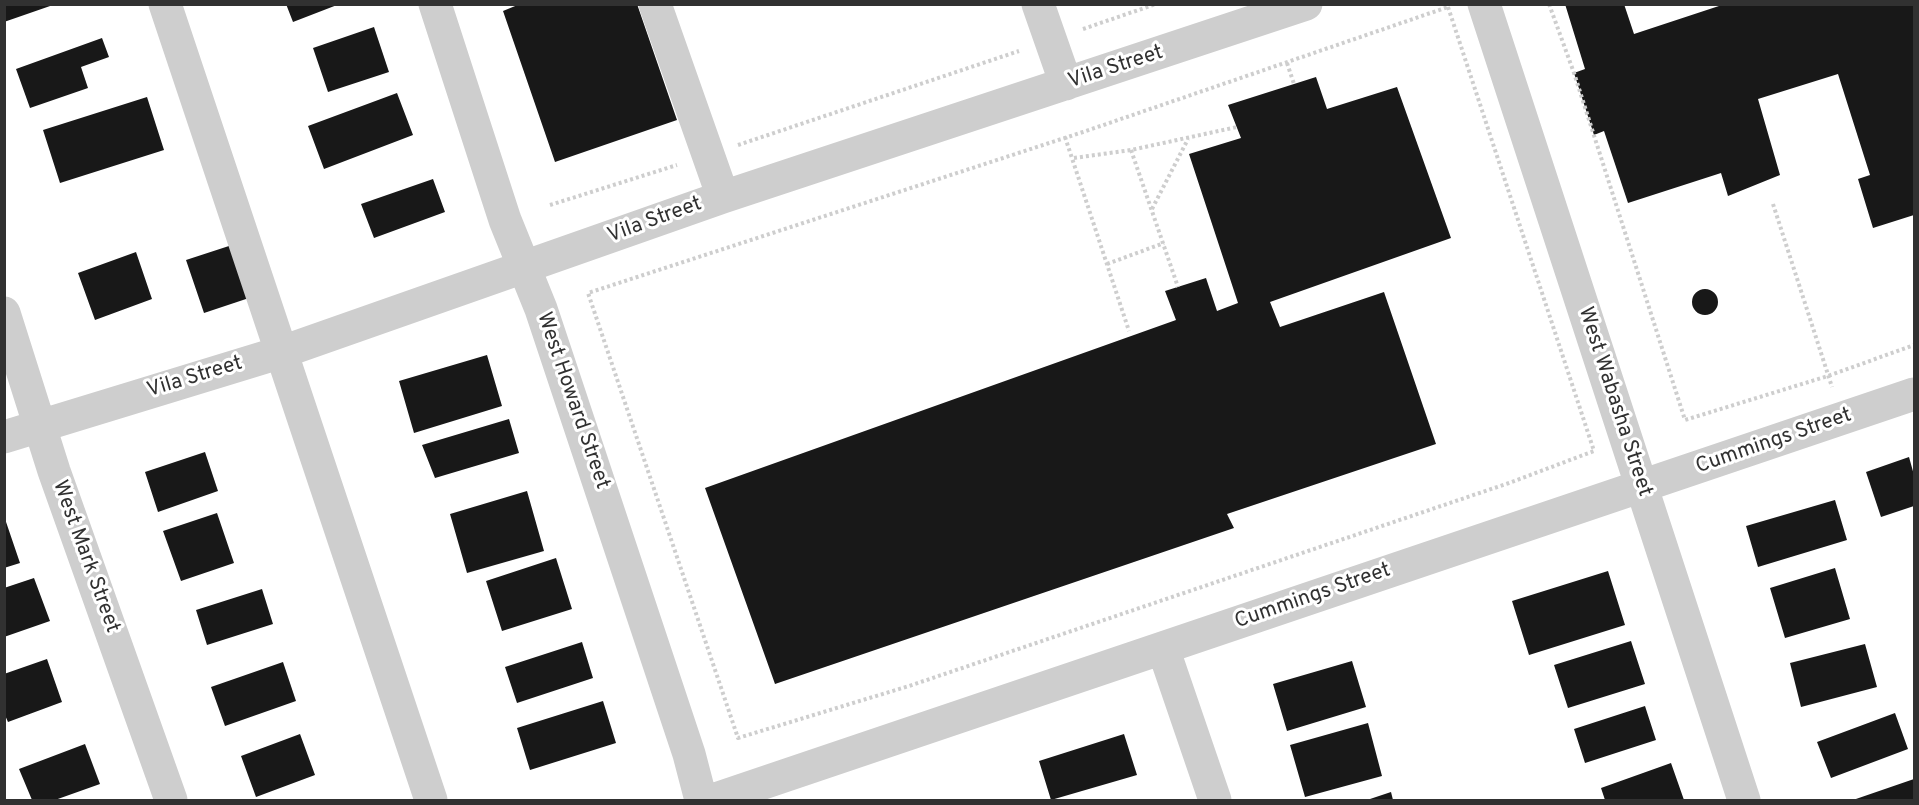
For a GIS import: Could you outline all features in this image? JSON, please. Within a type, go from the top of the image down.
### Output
[{"type":"street","points":[[165,4],[431,801]]},
{"type":"street","name":"West Howard Street","points":[[435,4],[505,220],[525,267],[686,742],[701,801]]},
{"type":"street","points":[[654,4],[723,197]]},
{"type":"street","points":[[1038,4],[1066,84]]},
{"type":"street","name":"Vila Street","points":[[4,437],[282,352],[723,197],[1306,4]]},
{"type":"street","name":"West Wabasha Street","points":[[1484,4],[1744,801]]},
{"type":"street","name":"West Mark Street","points":[[4,313],[39,425],[171,801]]},
{"type":"street","name":"Cummings Street","points":[[712,801],[1914,394]]},
{"type":"street","points":[[1164,648],[1215,801]]},
{"type":"path","points":[[550,205],[1156,4]]},
{"type":"path","points":[[1549,4],[1574,73],[1685,420],[1828,376],[1914,345]]},
{"type":"path","points":[[1448,8],[1594,451],[1487,491],[920,683],[738,738],[588,294],[1287,63],[1448,8]]},
{"type":"path","points":[[1287,63],[1294,84]]},
{"type":"path","points":[[1074,158],[1131,150],[1237,127]]},
{"type":"path","points":[[1065,137],[1074,158],[1129,331]]},
{"type":"path","points":[[1152,209],[1188,138]]},
{"type":"path","points":[[1131,150],[1178,287]]},
{"type":"path","points":[[1773,204],[1843,418]]},
{"type":"path","points":[[1107,264],[1164,243]]},
{"type":"building","points":[[4,4],[53,4],[53,5],[4,22]]},
{"type":"building","points":[[286,4],[337,4],[337,5],[293,22]]},
{"type":"building","points":[[520,4],[637,4],[677,120],[555,162],[503,11]]},
{"type":"building","points":[[1565,4],[1624,4],[1634,34],[1725,4],[1914,4],[1914,215],[1873,228],[1858,179],[1870,175],[1838,74],[1758,99],[1780,175],[1728,196],[1721,173],[1628,203],[1604,131],[1594,135],[1574,73],[1585,69]]},
{"type":"building","points":[[374,27],[389,72],[328,92],[313,48]]},
{"type":"building","points":[[102,38],[109,57],[81,67],[88,88],[30,108],[16,69]]},
{"type":"building","points":[[1316,77],[1327,109],[1397,87],[1451,238],[1270,302],[1280,327],[1384,292],[1436,444],[1227,514],[1234,528],[775,684],[705,488],[1176,320],[1165,291],[1206,278],[1217,311],[1238,303],[1189,154],[1241,138],[1228,105]]},
{"type":"building","points":[[397,93],[413,135],[324,169],[308,126]]},
{"type":"building","points":[[147,97],[164,150],[60,183],[43,130]]},
{"type":"building","points":[[433,179],[445,212],[374,238],[361,204]]},
{"type":"building","points":[[232,245],[249,298],[204,313],[186,260]]},
{"type":"building","points":[[136,252],[152,299],[95,320],[78,273]]},
{"type":"building","points":[[1705,289],[1714,293],[1718,302],[1714,311],[1705,315],[1696,311],[1692,302],[1696,293]]},
{"type":"building","points":[[487,355],[502,406],[414,433],[399,381]]},
{"type":"building","points":[[509,419],[519,453],[435,478],[422,445]]},
{"type":"building","points":[[205,452],[218,491],[158,512],[145,472]]},
{"type":"building","points":[[1909,457],[1914,475],[1914,506],[1881,517],[1866,472]]},
{"type":"building","points":[[527,491],[544,551],[467,573],[450,514]]},
{"type":"building","points":[[1835,500],[1847,540],[1758,567],[1746,526]]},
{"type":"building","points":[[217,513],[234,563],[181,581],[163,531]]},
{"type":"building","points":[[4,516],[20,563],[4,568]]},
{"type":"building","points":[[556,558],[572,609],[502,631],[486,581]]},
{"type":"building","points":[[1835,568],[1850,619],[1785,638],[1770,588]]},
{"type":"building","points":[[1608,571],[1625,625],[1529,655],[1512,601]]},
{"type":"building","points":[[34,578],[50,621],[4,637],[4,588]]},
{"type":"building","points":[[262,589],[273,624],[207,645],[196,610]]},
{"type":"building","points":[[1631,641],[1645,684],[1568,708],[1554,665]]},
{"type":"building","points":[[582,642],[593,678],[517,703],[505,667]]},
{"type":"building","points":[[1865,644],[1877,687],[1801,707],[1790,663]]},
{"type":"building","points":[[47,659],[62,702],[8,722],[4,713],[4,674]]},
{"type":"building","points":[[1352,661],[1366,707],[1287,731],[1273,684]]},
{"type":"building","points":[[283,662],[296,701],[225,726],[211,687]]},
{"type":"building","points":[[603,701],[616,743],[530,770],[517,728]]},
{"type":"building","points":[[1645,706],[1656,740],[1585,763],[1574,729]]},
{"type":"building","points":[[1895,713],[1908,749],[1831,778],[1817,742]]},
{"type":"building","points":[[1368,723],[1382,776],[1305,797],[1290,745]]},
{"type":"building","points":[[300,734],[315,775],[256,797],[241,756]]},
{"type":"building","points":[[1124,734],[1137,775],[1051,800],[1039,761]]},
{"type":"building","points":[[85,744],[100,784],[55,800],[32,800],[19,769]]},
{"type":"building","points":[[1671,763],[1684,800],[1605,800],[1601,788]]},
{"type":"building","points":[[1914,779],[1914,800],[1853,800]]},
{"type":"building","points":[[1391,792],[1393,800],[1367,800]]}]
